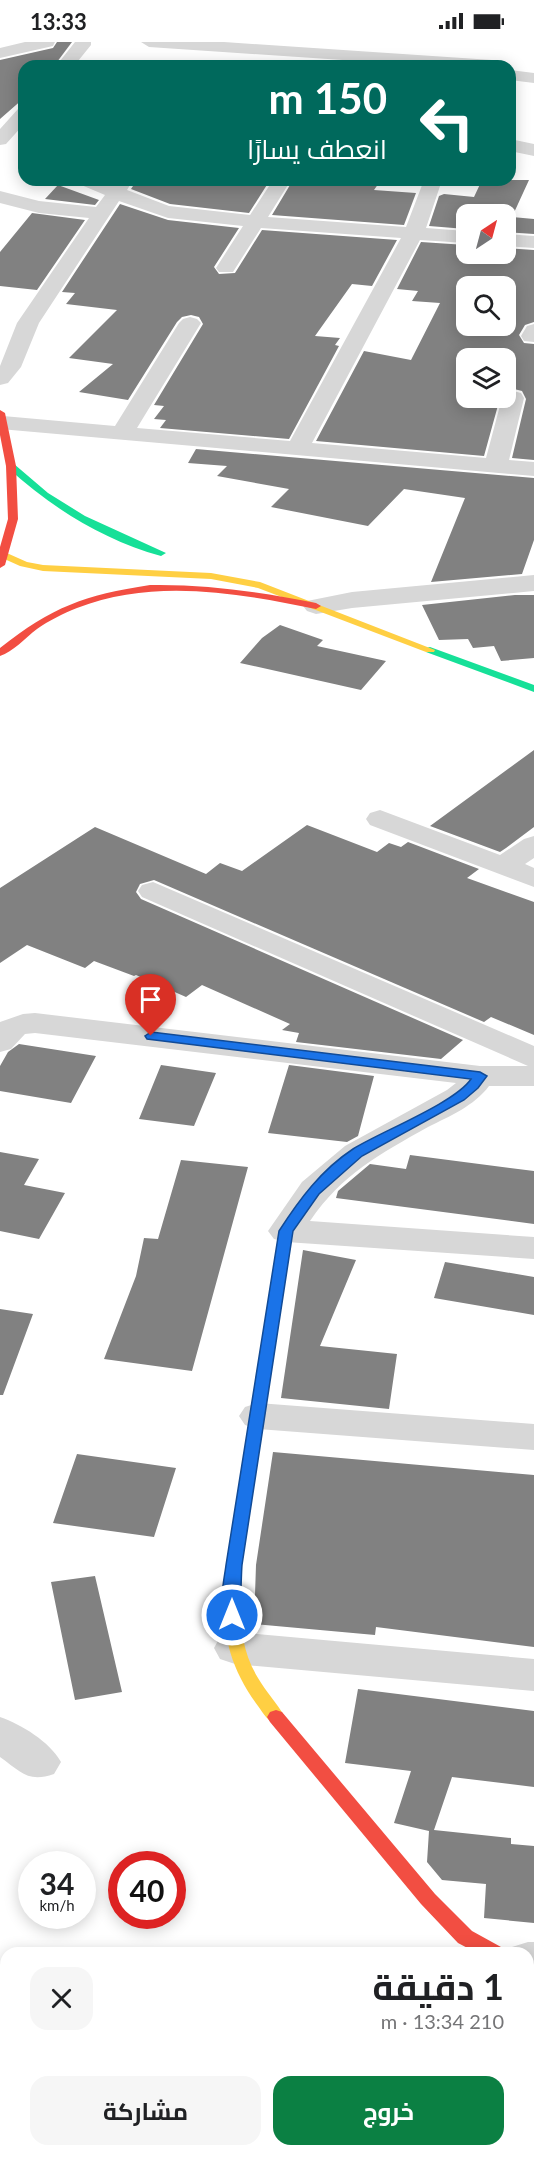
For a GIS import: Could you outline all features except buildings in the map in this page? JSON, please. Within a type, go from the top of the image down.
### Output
[{"type":"street","points":[[0,53],[46,42]]},
{"type":"street","points":[[70,60],[83,42]]},
{"type":"street","points":[[148,42],[355,55],[492,60]]},
{"type":"street","points":[[211,60],[223,45]]},
{"type":"street","points":[[516,76],[534,78]]},
{"type":"street","points":[[0,140],[18,120]]},
{"type":"street","points":[[516,146],[534,150]]},
{"type":"street","points":[[0,378],[16,359],[28,323],[120,186],[147,206],[168,212],[257,222],[456,236]]},
{"type":"street","points":[[226,268],[278,186]]},
{"type":"street","points":[[298,448],[414,232],[431,186]]},
{"type":"street","points":[[0,197],[39,207],[100,213]]},
{"type":"street","points":[[516,241],[534,242]]},
{"type":"street","points":[[122,433],[190,323]]},
{"type":"street","points":[[496,465],[510,408]]},
{"type":"street","points":[[1,557],[13,519],[11,466],[2,418],[122,433],[534,469]]},
{"type":"street","points":[[11,466],[46,495],[93,528],[166,553],[113,549]]},
{"type":"street","points":[[1,557],[26,547]]},
{"type":"street","points":[[1,557],[43,568],[234,578],[380,611]]},
{"type":"street","points":[[0,653],[14,638],[48,616],[97,597],[125,592],[184,588],[333,599],[534,583]]},
{"type":"street","points":[[333,599],[534,689]]},
{"type":"street","points":[[380,819],[534,878]]},
{"type":"street","points":[[504,866],[534,845]]},
{"type":"street","points":[[153,891],[534,1058]]},
{"type":"street","points":[[0,1042],[8,1029],[20,1023],[35,1023],[480,1076],[534,1076]]},
{"type":"street","points":[[480,1076],[474,1085],[459,1097],[357,1153],[314,1190],[286,1231],[231,1599],[235,1648],[252,1686],[428,1899],[465,1937],[483,1947]]},
{"type":"street","points":[[286,1231],[534,1248]]},
{"type":"street","points":[[258,1416],[534,1437]]},
{"type":"street","points":[[235,1648],[534,1675]]},
{"type":"street","points":[[0,1734],[39,1762]]},
{"type":"traffic: fast","points":[[11,466],[45,495],[81,518],[140,546],[161,553]]},
{"type":"traffic: fast","points":[[430,650],[534,689]]},
{"type":"traffic: slow","points":[[0,553],[24,564],[43,568],[211,576],[260,585],[430,650]]},
{"type":"traffic: slow","points":[[276,1717],[250,1680],[242,1663],[232,1629],[231,1610],[234,1565],[286,1231]]},
{"type":"traffic: jam","points":[[0,413],[11,466],[13,519],[0,565]]},
{"type":"traffic: jam","points":[[0,653],[35,625],[72,606],[110,594],[150,588],[232,591],[316,606]]},
{"type":"traffic: jam","points":[[276,1717],[428,1899],[465,1937],[483,1947]]},
{"type":"route","points":[[151,1036],[480,1076],[474,1085],[459,1097],[357,1153],[314,1190],[286,1231],[234,1565],[232,1615]]}]
